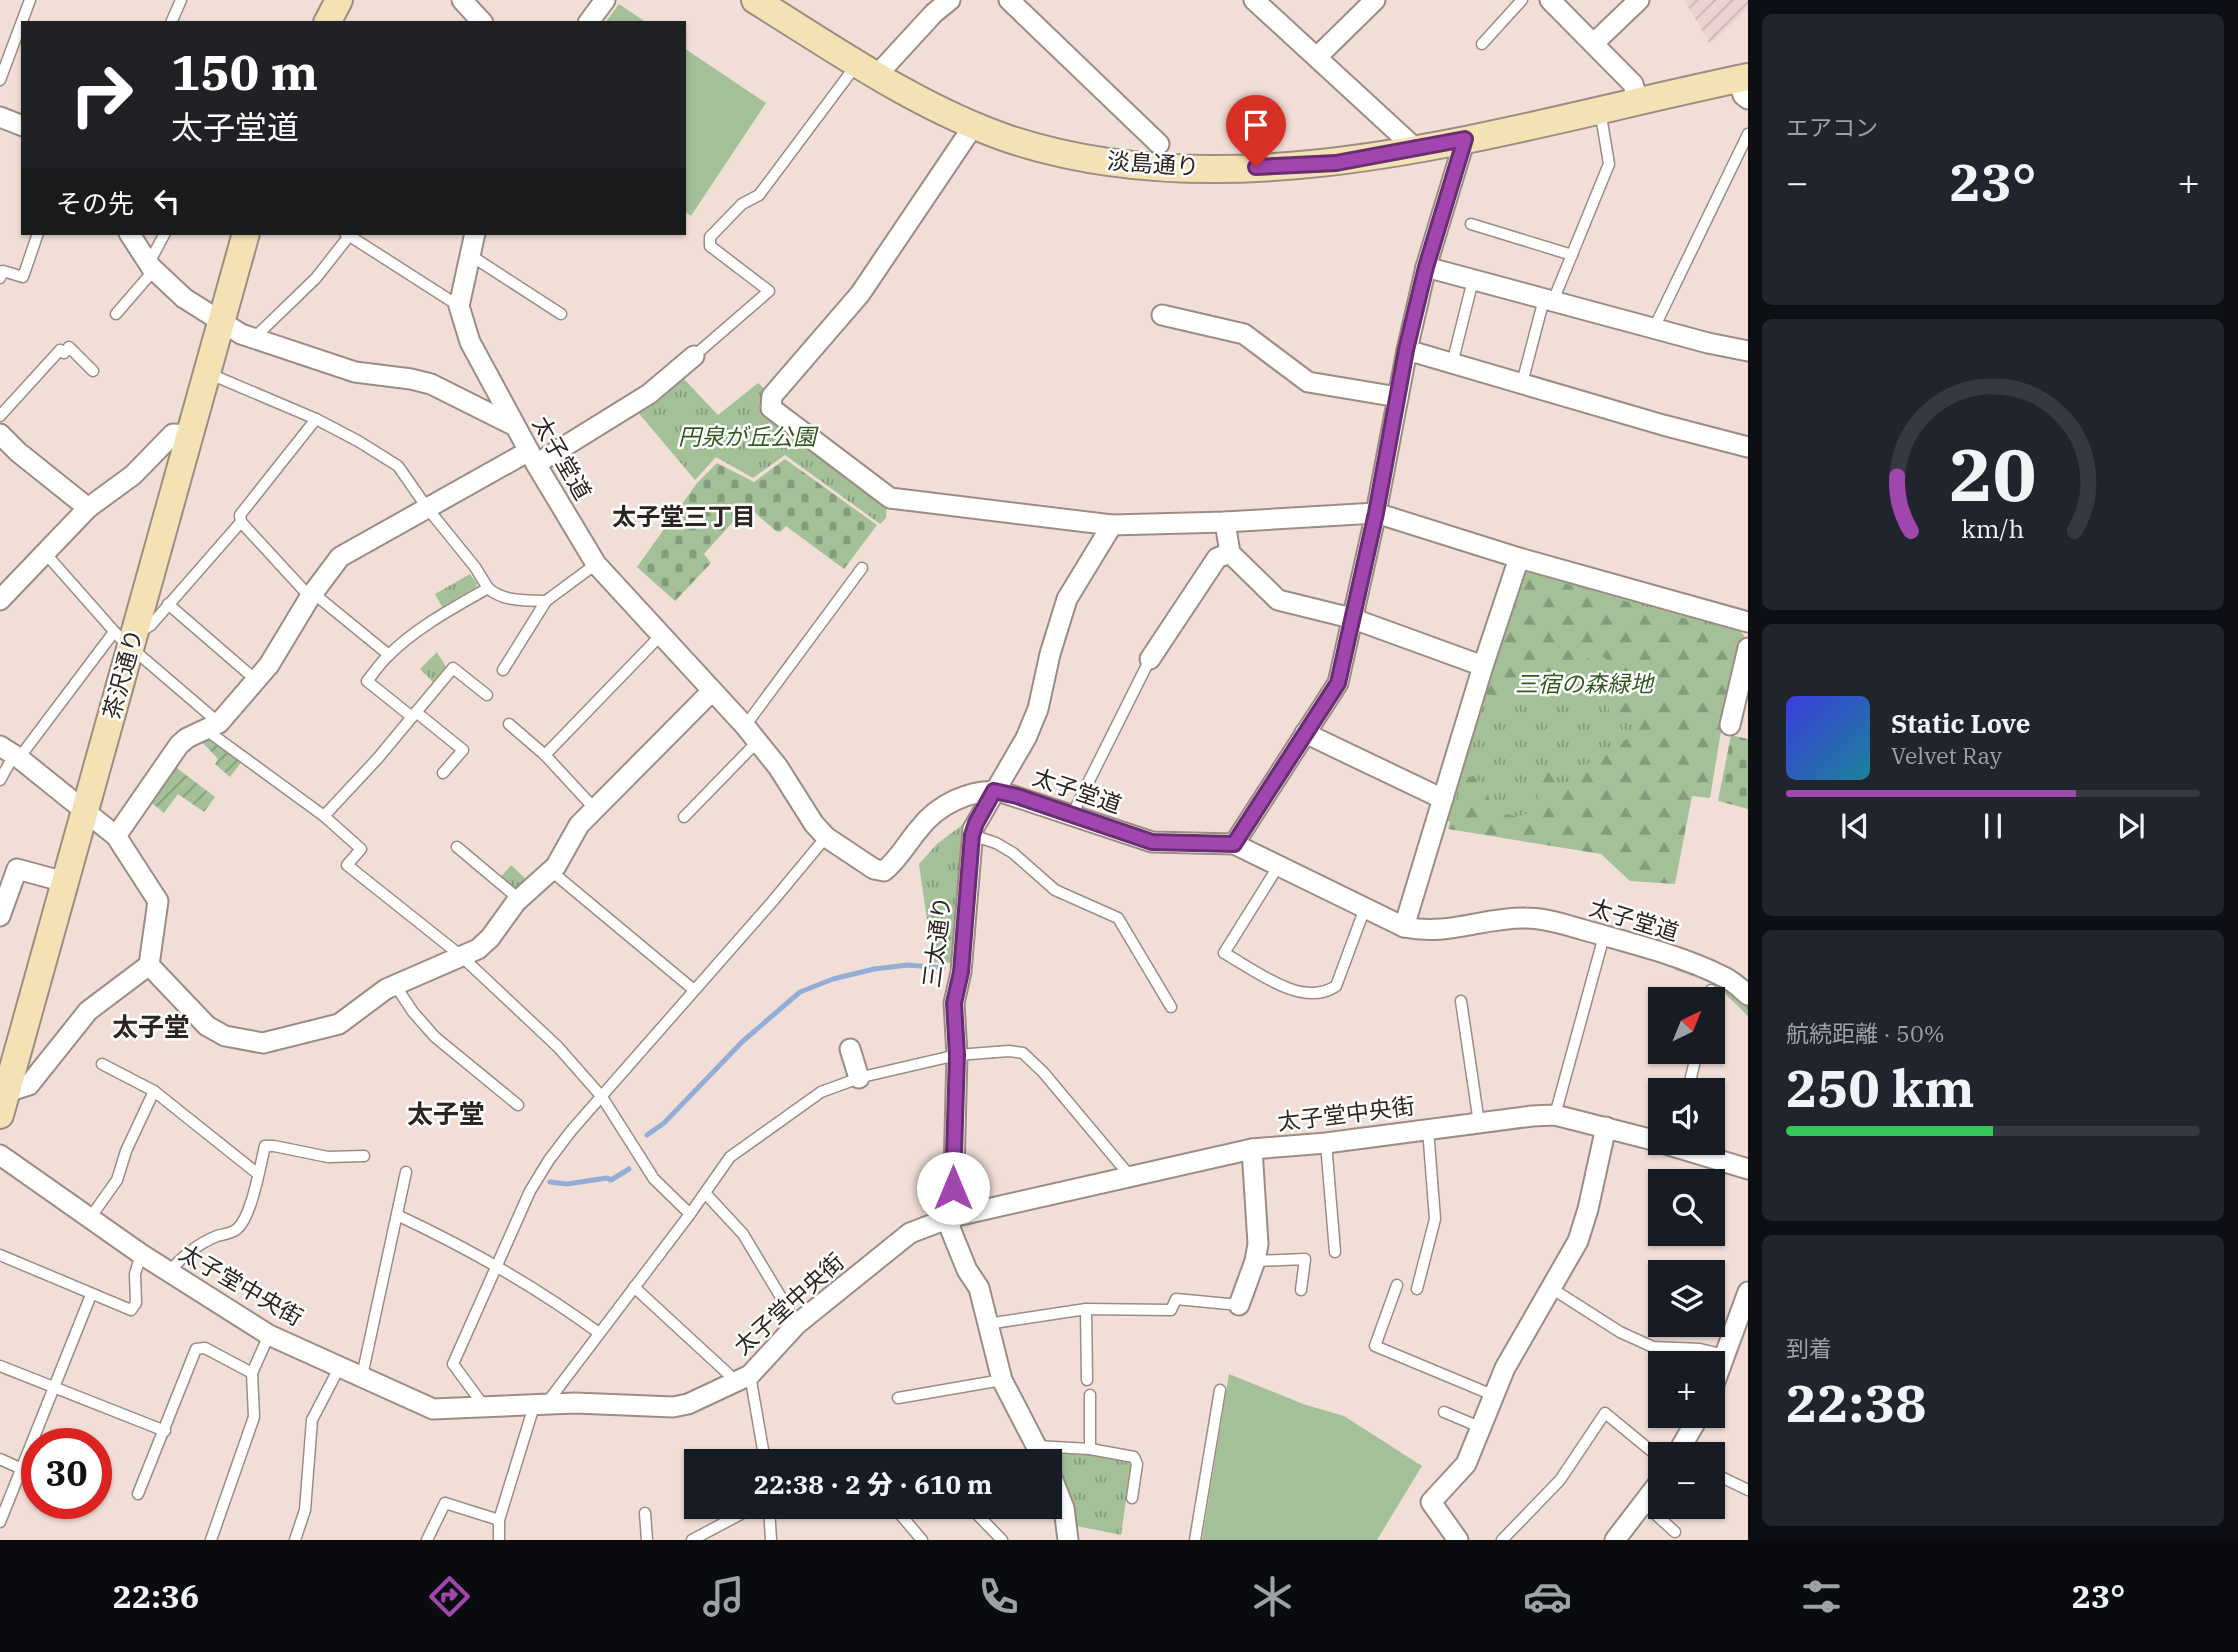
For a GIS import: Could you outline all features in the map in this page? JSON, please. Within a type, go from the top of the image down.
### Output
[{"type":"main road","points":[[328,21],[340,0]]},
{"type":"main road","name":"淡島通り","points":[[755,0],[867,69],[974,125],[1040,148],[1082,158],[1184,169],[1336,163],[1465,139],[1638,101],[1745,85]]},
{"type":"main road","name":"茶沢通り","points":[[2,1099],[86,811],[125,638],[189,435],[245,235]]},
{"type":"street","points":[[589,21],[605,0]]},
{"type":"street","points":[[867,69],[950,0]]},
{"type":"street","points":[[1009,0],[1159,144]]},
{"type":"street","points":[[1254,0],[1416,149]]},
{"type":"street","points":[[1317,57],[1375,0]]},
{"type":"street","points":[[1550,0],[1633,84],[1638,101]]},
{"type":"street","points":[[1594,43],[1639,0]]},
{"type":"street","points":[[466,1],[481,21]]},
{"type":"street","points":[[0,117],[21,125]]},
{"type":"street","points":[[974,125],[860,294],[772,396],[771,408],[890,498],[1112,526],[1376,513],[1519,558],[1748,622]]},
{"type":"street","points":[[1234,844],[1338,683],[1376,513],[1406,350],[1426,267],[1465,139]]},
{"type":"street","points":[[130,235],[151,267],[184,298],[241,334],[355,372],[431,384],[511,424],[513,422]]},
{"type":"street","name":"太子堂道","points":[[474,235],[459,306],[470,342],[533,458],[596,564],[745,726],[778,767],[814,824],[826,837],[873,869],[884,871],[891,865],[919,828],[942,807],[977,791],[994,791],[1017,796],[1110,830],[1152,842],[1234,844],[1404,928],[1424,931],[1452,929],[1530,918],[1604,936],[1707,969],[1725,977],[1748,995]]},
{"type":"street","points":[[1426,267],[1708,343],[1748,351]]},
{"type":"street","points":[[1162,315],[1244,334],[1308,382],[1398,397]]},
{"type":"street","points":[[1406,350],[1748,447]]},
{"type":"street","points":[[116,836],[179,745],[187,738],[215,726],[270,665],[311,595],[340,557],[428,509],[533,458],[649,394],[694,356]]},
{"type":"street","points":[[0,434],[18,452],[88,508]]},
{"type":"street","points":[[0,600],[88,508],[133,475],[173,434],[189,435]]},
{"type":"street","points":[[1225,522],[1230,553],[1278,600],[1352,618],[1483,666]]},
{"type":"street","name":"三太通り","points":[[1036,1449],[1002,1380],[979,1288],[967,1270],[950,1228],[953,1217],[957,1055],[954,1003],[961,972],[972,835],[976,823],[1026,738],[1038,709],[1050,654],[1067,599],[1112,526]]},
{"type":"street","points":[[1150,659],[1217,558],[1230,553]]},
{"type":"street","points":[[1404,928],[1483,666],[1519,558]]},
{"type":"street","points":[[1730,725],[1748,648]]},
{"type":"street","points":[[149,965],[207,1026],[225,1036],[262,1043],[339,1024],[395,985],[478,949],[490,938],[495,927],[520,899],[556,866],[579,825],[594,808],[712,691]]},
{"type":"street","points":[[1305,733],[1443,799]]},
{"type":"street","points":[[2,1099],[29,1085],[88,1011],[149,965],[158,901],[116,836],[11,753]]},
{"type":"street","points":[[0,916],[17,869],[65,882]]},
{"type":"street","points":[[850,1049],[859,1078]]},
{"type":"street","name":"太子堂中央街","points":[[0,1155],[141,1254],[269,1335],[433,1409],[575,1403],[673,1407],[688,1404],[743,1378],[797,1324],[910,1233],[953,1217],[1252,1149],[1326,1143],[1479,1123],[1555,1115],[1648,1138]]},
{"type":"street","points":[[1458,1540],[1431,1502],[1466,1464],[1505,1368],[1578,1241],[1606,1127]]},
{"type":"street","points":[[1239,1305],[1255,1261],[1258,1244],[1252,1149]]},
{"type":"street","name":"太子堂中央街","points":[[1704,1155],[1748,1169]]},
{"type":"street","points":[[1726,1356],[1748,1292]]},
{"type":"street","points":[[1615,1540],[1648,1497]]},
{"type":"street","points":[[1062,1503],[1068,1540]]},
{"type":"lane","points":[[22,21],[30,0]]},
{"type":"lane","points":[[173,21],[181,0]]},
{"type":"lane","points":[[1482,44],[1522,0]]},
{"type":"lane","points":[[0,80],[21,23]]},
{"type":"lane","points":[[0,47],[11,49]]},
{"type":"lane","points":[[694,356],[769,291],[710,246],[710,237],[742,204],[759,195],[867,69]]},
{"type":"lane","points":[[1522,383],[1549,300],[1572,255],[1609,164],[1600,110]]},
{"type":"lane","points":[[1654,328],[1748,134]]},
{"type":"lane","points":[[1471,224],[1572,255]]},
{"type":"lane","points":[[0,278],[3,271],[23,277],[37,235]]},
{"type":"lane","points":[[116,314],[151,267],[164,235]]},
{"type":"lane","points":[[254,338],[316,278],[346,235]]},
{"type":"lane","points":[[349,235],[459,306]]},
{"type":"lane","points":[[469,255],[561,314]]},
{"type":"lane","points":[[1452,364],[1474,280]]},
{"type":"lane","points":[[0,416],[60,350],[64,353],[69,347],[93,370]]},
{"type":"lane","points":[[206,372],[316,419],[398,466],[488,588],[496,595],[546,601]]},
{"type":"lane","points":[[316,419],[240,515],[241,522],[311,595],[389,655]]},
{"type":"lane","points":[[0,780],[11,753],[125,638],[151,625],[241,522]]},
{"type":"lane","points":[[44,552],[125,638],[215,726],[213,735],[324,816],[361,849],[347,865],[460,955],[558,1047],[602,1097],[654,1179],[690,1214]]},
{"type":"lane","points":[[503,670],[546,601],[596,564]]},
{"type":"lane","points":[[745,726],[862,568]]},
{"type":"lane","points":[[443,773],[463,750],[367,681],[389,655],[454,607],[488,588]]},
{"type":"lane","points":[[169,604],[256,681]]},
{"type":"lane","points":[[545,755],[660,636]]},
{"type":"lane","points":[[1072,815],[1150,659]]},
{"type":"lane","points":[[324,816],[383,752],[453,668],[487,695]]},
{"type":"lane","points":[[509,724],[545,755],[594,808]]},
{"type":"lane","points":[[684,817],[757,742]]},
{"type":"lane","points":[[972,835],[996,843],[1013,853],[1055,890],[1118,918],[1171,1007]]},
{"type":"lane","points":[[484,1406],[453,1364],[530,1191],[571,1131],[826,837]]},
{"type":"lane","points":[[457,847],[520,899]]},
{"type":"lane","points":[[1279,865],[1224,953],[1295,993],[1326,993],[1336,986],[1365,908]]},
{"type":"lane","points":[[551,871],[694,990]]},
{"type":"lane","points":[[1555,1115],[1604,936]]},
{"type":"lane","points":[[395,985],[413,1012],[435,1037],[518,1105]]},
{"type":"lane","points":[[1461,1001],[1479,1123]]},
{"type":"lane","points":[[499,1540],[499,1520],[540,1405],[599,1333],[730,1157],[821,1092],[859,1078],[957,1055],[1009,1051],[1023,1054],[1043,1072],[1130,1176]]},
{"type":"lane","points":[[102,1064],[154,1091],[258,1174]]},
{"type":"lane","points":[[90,1218],[117,1180],[154,1091]]},
{"type":"lane","points":[[1417,1289],[1435,1219],[1429,1129]]},
{"type":"lane","points":[[1326,1143],[1335,1252]]},
{"type":"lane","points":[[169,1272],[187,1255],[215,1237],[235,1231],[241,1224],[254,1194],[265,1146],[328,1157],[364,1156]]},
{"type":"lane","points":[[362,1376],[406,1172]]},
{"type":"lane","points":[[705,1193],[743,1234],[797,1324]]},
{"type":"lane","points":[[397,1215],[554,1300],[599,1333]]},
{"type":"lane","points":[[0,1255],[131,1310],[136,1303],[135,1274],[141,1254]]},
{"type":"lane","points":[[1255,1261],[1306,1259],[1301,1290]]},
{"type":"lane","points":[[1397,1285],[1375,1346],[1495,1396]]},
{"type":"lane","points":[[634,1287],[743,1378],[762,1449]]},
{"type":"lane","points":[[1551,1288],[1620,1332],[1653,1347],[1700,1349],[1726,1356]]},
{"type":"lane","points":[[38,1428],[91,1295]]},
{"type":"lane","points":[[987,1324],[1086,1309],[1171,1310],[1176,1299],[1239,1305]]},
{"type":"lane","points":[[1086,1309],[1087,1380]]},
{"type":"lane","points":[[211,1540],[254,1417],[252,1373],[269,1335]]},
{"type":"lane","points":[[138,1494],[196,1349],[205,1348],[252,1373]]},
{"type":"lane","points":[[0,1366],[165,1431]]},
{"type":"lane","points":[[295,1540],[305,1510],[312,1420],[340,1366]]},
{"type":"lane","points":[[898,1398],[1002,1380]]},
{"type":"lane","points":[[1195,1540],[1220,1390]]},
{"type":"lane","points":[[1090,1395],[1090,1449]]},
{"type":"lane","points":[[1444,1412],[1482,1428]]},
{"type":"lane","points":[[1502,1540],[1560,1480],[1605,1413],[1648,1448]]},
{"type":"lane","points":[[1062,1452],[1090,1449],[1135,1457],[1137,1464],[1132,1498]]},
{"type":"lane","points":[[0,1459],[21,1469]]},
{"type":"lane","points":[[0,1522],[21,1471]]},
{"type":"lane","points":[[1725,1479],[1748,1490]]},
{"type":"lane","points":[[427,1540],[445,1503],[499,1520]]},
{"type":"lane","points":[[1643,1503],[1675,1532]]},
{"type":"lane","points":[[645,1513],[648,1540]]},
{"type":"lane","points":[[692,1540],[731,1519]]},
{"type":"lane","points":[[770,1519],[771,1540]]},
{"type":"lane","points":[[904,1519],[922,1540]]},
{"type":"lane","points":[[982,1519],[1002,1540]]},
{"type":"shaded area","points":[[1684,0],[1748,0],[1748,9],[1710,44]]},
{"type":"green space","points":[[619,4],[644,21],[606,21]]},
{"type":"green space","points":[[686,49],[766,103],[691,216],[686,212]]},
{"type":"green space","name":"円泉が丘公園","points":[[682,377],[718,415],[758,383],[887,500],[886,518],[880,524],[785,455],[753,478],[716,457],[695,480],[636,410]]},
{"type":"green space","points":[[785,459],[877,525],[844,569],[786,526],[780,532],[776,531],[747,506],[704,554],[711,563],[675,601],[637,567],[697,483],[717,463],[754,482]]},
{"type":"green space","name":"三宿の森緑地","points":[[1525,569],[1738,627],[1744,636],[1727,713],[1616,843],[1445,821]]},
{"type":"green space","name":"三宿の森緑地","points":[[1530,573],[1737,634],[1710,798],[1692,796],[1675,884],[1630,881],[1601,854],[1448,829],[1463,778],[1474,776],[1482,784],[1495,810],[1523,815],[1538,805],[1536,774],[1544,767],[1563,788],[1571,786],[1587,764],[1622,743],[1636,729],[1640,720],[1610,717],[1607,695],[1612,663],[1602,656],[1588,658],[1571,670],[1564,680],[1523,698],[1503,701],[1482,695],[1522,578]]},
{"type":"green space","points":[[470,574],[477,583],[476,587],[442,607],[435,594]]},
{"type":"green space","points":[[437,652],[446,667],[433,682],[420,669]]},
{"type":"green space","points":[[1731,735],[1748,739],[1748,809],[1718,801]]},
{"type":"green space","points":[[209,740],[242,761],[230,777],[215,764],[218,759],[201,741]]},
{"type":"green space","points":[[173,765],[215,797],[204,812],[178,794],[164,813],[148,800]]},
{"type":"green space","points":[[962,825],[957,963],[933,962],[919,864],[937,844]]},
{"type":"green space","points":[[511,865],[528,881],[515,893],[499,879]]},
{"type":"green space","points":[[1678,963],[1721,980],[1748,1003],[1748,1017],[1726,994],[1726,987],[1675,970]]},
{"type":"green space","points":[[1229,1374],[1303,1404],[1344,1416],[1422,1466],[1377,1540],[1202,1540]]},
{"type":"green space","points":[[1062,1451],[1127,1458],[1131,1465],[1121,1535],[1072,1525],[1062,1497]]},
{"type":"waterway","points":[[647,1135],[664,1123],[743,1041],[800,992],[833,979],[874,969],[908,965],[943,968]]},
{"type":"waterway","points":[[550,1182],[567,1184],[607,1178],[611,1180],[629,1169]]},
{"type":"district","name":"太子堂三丁目","points":[[684,517]]},
{"type":"district","name":"太子堂","points":[[151,1027]]},
{"type":"district","name":"太子堂","points":[[446,1114]]},
{"type":"route","points":[[953,1188],[957,1055],[954,1003],[961,972],[972,835],[994,791],[1017,796],[1110,830],[1152,842],[1234,844],[1338,683],[1376,513],[1406,350],[1426,267],[1465,139],[1336,163],[1256,167]]}]
